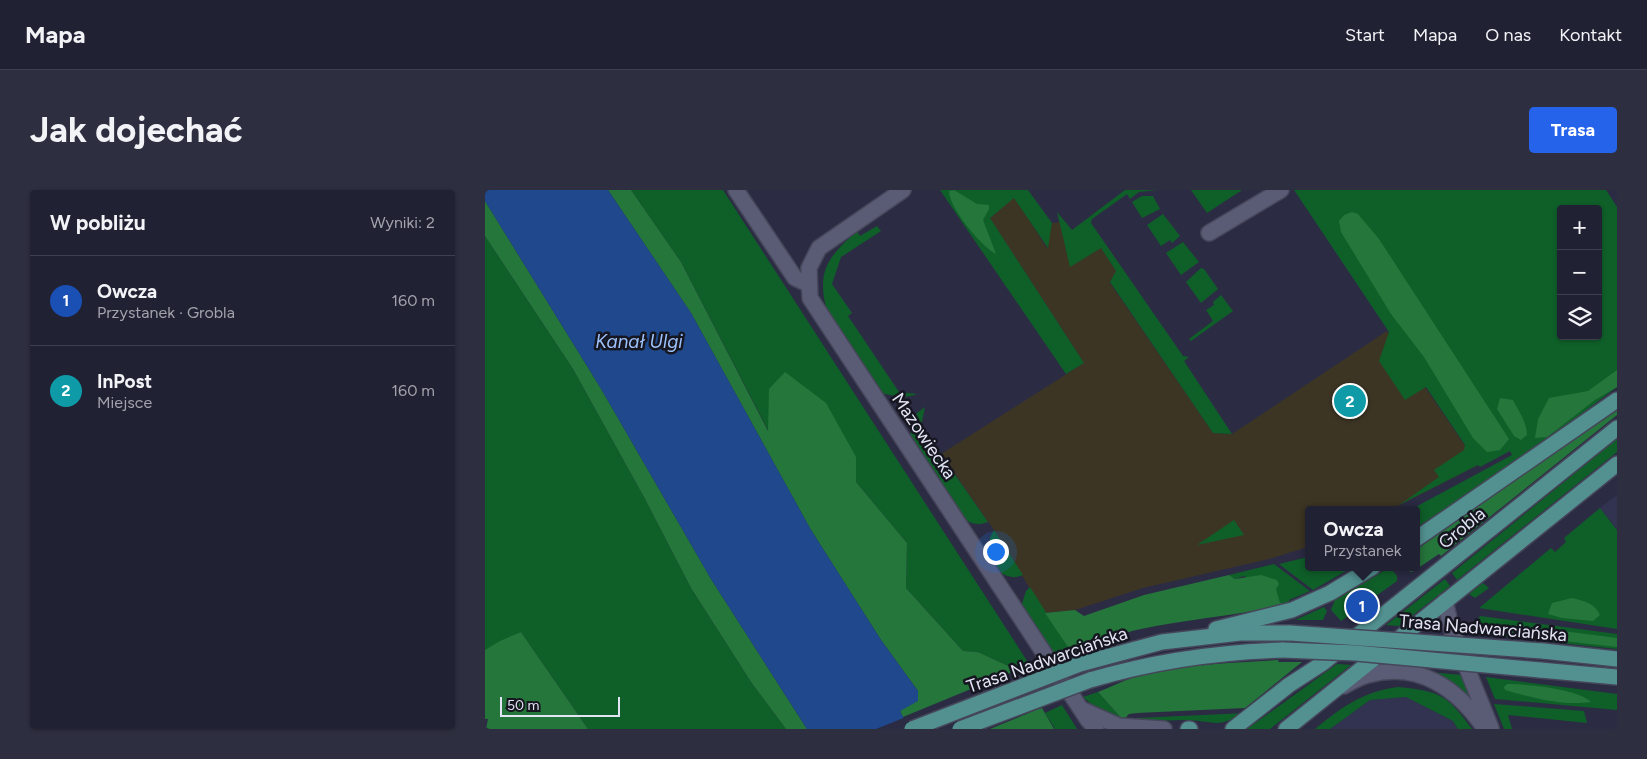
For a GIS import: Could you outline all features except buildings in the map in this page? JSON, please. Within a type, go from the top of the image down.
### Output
[{"type":"main road","points":[[1420,536],[1617,400]]},
{"type":"main road","name":"Grobla","points":[[1233,729],[1289,685],[1320,666],[1617,428]]},
{"type":"main road","points":[[1286,729],[1617,464]]},
{"type":"main road","points":[[1181,640],[1244,621],[1292,610],[1323,597],[1366,571]]},
{"type":"main road","name":"Trasa Nadwarciańska","points":[[912,729],[1080,664],[1138,648],[1181,640],[1240,633],[1290,633],[1617,658]]},
{"type":"main road","name":"Trasa Nadwarciańska","points":[[960,729],[1090,680],[1149,663],[1192,656],[1283,650],[1356,654],[1617,677]]},
{"type":"street","points":[[737,190],[795,278],[808,284],[811,263],[819,248],[903,190]]},
{"type":"street","points":[[1209,233],[1281,190]]},
{"type":"street","name":"Mazowiecka","points":[[808,284],[810,298],[829,330],[1080,708],[1096,729]]},
{"type":"street","points":[[1445,601],[1452,631],[1492,729]]},
{"type":"street","points":[[1338,688],[1368,675],[1389,673],[1421,675],[1434,680],[1456,695],[1485,729]]},
{"type":"street","points":[[1080,708],[1119,726],[1164,729]]},
{"type":"shaded area","points":[[1014,197],[1047,248],[1052,223],[1061,222],[1062,226],[1101,247],[1116,271],[1110,283],[1213,433],[1232,434],[1387,331],[1478,465],[1398,506],[1305,506],[1305,548],[1269,559],[1143,588],[1075,610],[1045,613],[994,530],[941,454],[1084,363],[990,218]]},
{"type":"shaded area","points":[[1617,495],[1617,529],[1600,508]]},
{"type":"shaded area","points":[[1406,697],[1453,721],[1458,729],[1330,729],[1370,700]]},
{"type":"green space","points":[[608,190],[631,190],[681,262],[768,431],[769,389],[785,372],[826,403],[856,457],[856,482],[907,543],[906,588],[963,651],[978,652],[1017,670],[903,717],[900,711],[918,691],[881,640],[811,530],[691,313]]},
{"type":"green space","points":[[631,190],[723,190],[1031,667],[1017,670],[978,652],[963,651],[906,588],[907,543],[856,482],[856,457],[769,389],[769,432],[681,262]]},
{"type":"green space","points":[[940,190],[1028,190],[1052,223],[1048,248],[1014,198],[990,218],[1084,363],[1066,374]]},
{"type":"green space","points":[[954,190],[977,204],[989,205],[983,220],[996,254],[983,244],[960,217],[950,198],[949,191]]},
{"type":"green space","points":[[1125,190],[1157,190],[1139,192],[1130,199],[1127,194],[1092,219],[1091,223],[1183,356],[1189,357],[1184,361],[1232,434],[1213,433],[1110,282],[1116,271],[1101,248],[1070,267],[1057,212],[1072,230]]},
{"type":"green space","points":[[1191,190],[1242,190],[1207,213]]},
{"type":"green space","points":[[1294,190],[1606,190],[1617,207],[1617,387],[1543,443],[1420,525],[1420,506],[1417,506],[1512,455],[1510,451],[1480,467],[1478,465],[1399,505],[1439,477],[1434,470],[1464,450],[1465,445],[1426,387],[1405,400],[1379,361],[1389,332]]},
{"type":"green space","points":[[1142,196],[1153,196],[1160,209],[1142,218],[1132,202]]},
{"type":"green space","points":[[485,201],[600,387],[711,579],[807,729],[786,729],[751,682],[691,588],[645,499],[573,369],[485,236]]},
{"type":"green space","points":[[1352,212],[1358,214],[1379,239],[1509,439],[1500,450],[1487,452],[1473,438],[1424,357],[1391,314],[1341,232],[1339,221],[1344,215]]},
{"type":"green space","points":[[1163,214],[1180,236],[1172,243],[1170,240],[1161,246],[1147,225]]},
{"type":"green space","points":[[877,226],[881,231],[841,257],[832,284],[852,313],[848,316],[899,392],[917,394],[912,396],[899,397],[881,393],[827,311],[824,297],[824,275],[832,257],[857,231],[860,236]]},
{"type":"green space","points":[[485,236],[573,369],[645,499],[691,588],[751,682],[786,729],[588,729],[521,632],[485,650]]},
{"type":"green space","points":[[1183,242],[1199,262],[1181,275],[1166,253]]},
{"type":"green space","points":[[1201,268],[1204,269],[1218,289],[1201,303],[1186,282]]},
{"type":"green space","points":[[1221,295],[1233,311],[1191,341],[1189,339],[1213,321],[1206,310],[1214,305],[1213,302]]},
{"type":"green space","points":[[1617,370],[1617,387],[1595,400],[1547,437],[1535,438],[1538,419],[1549,398],[1588,391]]},
{"type":"green space","points":[[1500,398],[1513,400],[1522,416],[1526,425],[1527,435],[1521,440],[1514,436],[1497,409]]},
{"type":"green space","points":[[925,407],[921,426],[988,522],[977,524],[966,520],[910,436],[917,413]]},
{"type":"green space","points":[[1617,409],[1617,415],[1441,556],[1439,554],[1420,567],[1420,547]]},
{"type":"green space","points":[[1617,439],[1617,452],[1457,580],[1452,573]]},
{"type":"green space","points":[[1600,508],[1617,530],[1617,629],[1479,608],[1551,548],[1555,552],[1566,542],[1564,538]]},
{"type":"green space","points":[[1234,520],[1244,535],[1197,545]]},
{"type":"green space","points":[[994,530],[1023,575],[1006,576],[994,565],[990,557],[989,548]]},
{"type":"green space","points":[[1305,558],[1305,571],[1346,571],[1313,590],[1279,564]]},
{"type":"green space","points":[[1274,564],[1310,591],[1289,600],[1289,603],[1280,604],[1244,576],[1235,579],[1229,575]]},
{"type":"green space","points":[[1383,571],[1393,571],[1397,576],[1397,581],[1362,606],[1359,603],[1351,609],[1354,612],[1341,621],[1331,610],[1335,600]]},
{"type":"green space","points":[[1229,575],[1235,579],[1261,575],[1277,580],[1279,584],[1276,589],[1280,603],[1289,603],[1253,611],[1132,631],[1072,653],[1045,613],[1075,610],[1084,616],[1144,595]]},
{"type":"green space","points":[[1445,579],[1450,586],[1399,626],[1386,625]]},
{"type":"green space","points":[[1483,583],[1489,588],[1475,598],[1469,594]]},
{"type":"green space","points":[[1030,587],[1072,653],[1057,660],[1022,604],[1026,591]]},
{"type":"green space","points":[[1572,598],[1592,605],[1600,615],[1593,621],[1562,618],[1548,614],[1552,603]]},
{"type":"green space","points":[[1324,607],[1327,611],[1323,620],[1295,620]]},
{"type":"green space","points":[[1480,616],[1617,634],[1617,649],[1470,633]]},
{"type":"green space","points":[[1516,625],[1617,638],[1617,647],[1511,635],[1510,628]]},
{"type":"green space","points":[[521,632],[588,729],[486,729],[488,719],[485,719],[485,650]]},
{"type":"green space","points":[[1279,660],[1278,662],[1302,662],[1245,708],[1137,713],[1129,714],[1123,720],[1098,692],[1138,676],[1155,672],[1208,665]]},
{"type":"green space","points":[[1337,664],[1351,665],[1270,729],[1247,729]]},
{"type":"green space","points":[[1429,672],[1462,675],[1472,701]]},
{"type":"green space","points":[[1486,677],[1617,694],[1617,710],[1495,699]]},
{"type":"green space","points":[[1507,684],[1539,686],[1564,691],[1584,697],[1591,702],[1569,703],[1537,698],[1505,690],[1504,687]]},
{"type":"green space","points":[[1398,687],[1424,690],[1441,697],[1456,709],[1472,729],[1458,729],[1453,721],[1406,697],[1370,700],[1330,729],[1315,729],[1353,702],[1385,689]]},
{"type":"green space","points":[[1098,692],[1123,720],[1102,713],[1083,697]]},
{"type":"green space","points":[[1494,704],[1584,711],[1587,723],[1508,715],[1512,729],[1504,729]]},
{"type":"green space","points":[[1062,705],[1077,729],[1055,729],[1045,713]]},
{"type":"green space","points":[[1042,708],[1054,729],[990,729],[1036,710]]},
{"type":"green space","points":[[1246,713],[1221,723],[1186,720],[1138,722],[1134,720],[1137,718]]},
{"type":"water","name":"Kanał Ulgi","points":[[485,190],[608,190],[691,313],[811,530],[881,640],[918,691],[918,701],[900,711],[909,729],[807,729],[711,579],[600,387],[485,201]]},
{"type":"pier","points":[[906,717],[911,729],[876,729]]},
{"type":"place","name":"InPost","points":[[1350,401]]},
{"type":"place","name":"Owcza","points":[[1362,606]]}]
